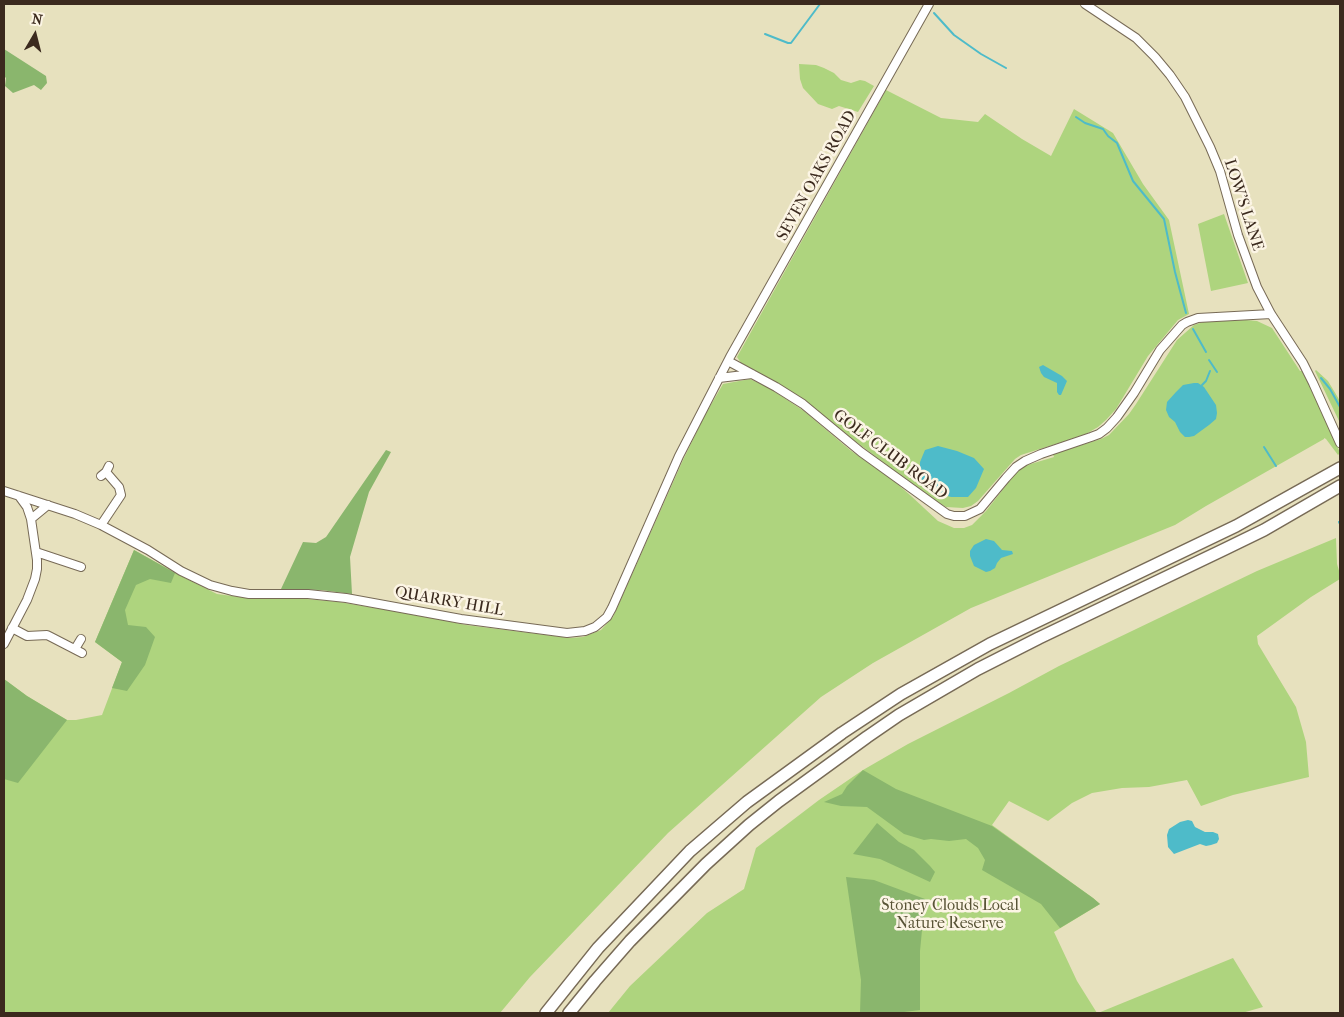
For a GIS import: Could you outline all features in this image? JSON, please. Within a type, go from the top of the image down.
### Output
[{"type":"highway","points":[[546,1013],[598,948],[690,851],[747,802],[849,728],[901,694],[990,644],[1236,526],[1336,471]]},
{"type":"highway","points":[[569,1013],[630,941],[706,864],[779,801],[867,737],[900,715],[978,669],[1039,638],[1226,550],[1340,486]]},
{"type":"street","name":"SEVEN OAKS ROAD","points":[[728,361],[929,4]]},
{"type":"street","name":"LOW'S LANE","points":[[1085,4],[1120,26],[1140,42],[1170,74],[1185,97],[1220,171],[1245,258],[1256,287],[1303,363],[1340,443]]},
{"type":"street","name":"GOLF CLUB ROAD","points":[[728,361],[803,404],[861,452],[947,514],[965,516],[980,509],[1016,467],[1025,461],[1099,434],[1107,428],[1118,417],[1160,350],[1182,325],[1198,318],[1271,314]]},
{"type":"street","name":"QUARRY HILL","points":[[4,490],[75,514],[101,525],[148,550],[181,571],[210,585],[232,591],[249,594],[308,594],[346,598],[461,619],[518,627],[566,633],[585,631],[602,622],[612,608],[679,456],[728,361]]},
{"type":"street","points":[[719,378],[752,374]]},
{"type":"street","points":[[101,525],[121,496],[121,490],[105,471]]},
{"type":"street","points":[[4,644],[27,600],[37,569],[31,519],[27,507],[19,496]]},
{"type":"street","points":[[31,519],[48,505]]},
{"type":"street","points":[[36,552],[81,567]]},
{"type":"street","points":[[12,628],[28,636],[47,635],[79,651],[81,639]]},
{"type":"green space","points":[[4,49],[46,76],[47,83],[41,90],[34,85],[13,93],[5,86]]},
{"type":"green space","points":[[799,64],[816,65],[834,73],[841,80],[851,83],[860,80],[874,86],[858,112],[839,106],[832,109],[818,104],[803,88]]},
{"type":"green space","points":[[886,90],[941,118],[978,122],[985,114],[1051,156],[1074,109],[1113,133],[1143,184],[1169,220],[1189,314],[1178,320],[1148,356],[1116,409],[1098,427],[1086,434],[1021,455],[1015,459],[978,501],[971,506],[963,508],[946,507],[929,497],[800,397],[741,363],[737,357]]},
{"type":"green space","points":[[1224,214],[1248,283],[1211,291],[1198,224]]},
{"type":"green space","points":[[1257,321],[1272,328],[1300,371],[1302,371],[1328,423],[1340,453],[1338,455],[1324,438],[1175,525],[971,608],[873,663],[821,697],[668,833],[530,977],[500,1013],[4,1013],[4,679],[27,696],[67,720],[102,715],[122,662],[95,642],[134,550],[217,594],[255,599],[296,598],[339,602],[466,625],[570,638],[583,637],[601,630],[613,617],[683,460],[723,384],[750,379],[769,388],[804,411],[850,450],[894,481],[938,521],[954,528],[964,528],[972,525],[986,511],[1015,474],[1024,466],[1054,457],[1052,452],[1068,447],[1069,449],[1109,435],[1129,414],[1177,340],[1194,325],[1203,322]]},
{"type":"green space","points":[[1315,371],[1328,381],[1340,401],[1340,423]]},
{"type":"green space","points":[[386,450],[391,452],[369,492],[350,557],[352,594],[321,590],[281,589],[303,542],[316,543],[326,537]]},
{"type":"green space","name":"Stoney Clouds Local Nature Reserve","points":[[1336,538],[1337,564],[1340,579],[1311,597],[1257,636],[1258,644],[1296,707],[1306,742],[1309,777],[1233,795],[1201,806],[1187,780],[1149,787],[1122,788],[1092,793],[1072,803],[1048,821],[1009,801],[992,825],[1100,904],[1054,932],[1077,981],[1097,1013],[608,1013],[630,986],[707,913],[744,889],[756,848],[819,800],[863,770],[908,744],[1059,666],[1257,571]]},
{"type":"green space","points":[[134,550],[175,573],[171,583],[150,579],[136,585],[125,610],[128,625],[146,627],[155,637],[145,665],[127,691],[112,688],[122,662],[95,642]]},
{"type":"green space","points":[[4,679],[27,696],[67,720],[18,783],[4,779]]},
{"type":"green space","points":[[863,770],[896,789],[992,826],[1100,904],[1060,928],[1041,904],[982,870],[985,860],[978,848],[966,839],[949,841],[924,840],[904,834],[867,807],[841,806],[824,802],[842,794],[847,786]]},
{"type":"green space","points":[[877,823],[899,842],[914,850],[930,866],[935,872],[930,882],[880,859],[853,854]]},
{"type":"green space","points":[[846,877],[874,880],[925,899],[920,951],[920,1010],[896,1013],[860,1013],[861,980]]},
{"type":"green space","points":[[1233,958],[1263,1007],[1242,1013],[1098,1013]]},
{"type":"water","points":[[1043,365],[1067,381],[1061,395],[1057,392],[1057,383],[1044,377],[1041,373],[1039,367]]},
{"type":"water","points":[[1194,383],[1204,387],[1216,405],[1216,419],[1194,436],[1185,437],[1175,422],[1169,417],[1166,410],[1167,402],[1183,385]]},
{"type":"water","points":[[938,446],[974,458],[984,469],[976,488],[968,497],[951,497],[938,493],[924,485],[920,476],[920,462],[925,450]]},
{"type":"water","points":[[986,539],[994,541],[1002,550],[1012,551],[1013,554],[1001,558],[995,568],[986,572],[974,566],[970,551],[974,545]]},
{"type":"water","points":[[1192,821],[1195,827],[1205,832],[1218,834],[1219,839],[1217,843],[1206,846],[1200,844],[1174,854],[1168,847],[1167,835],[1169,829],[1180,822]]},
{"type":"waterway","points":[[765,34],[791,43],[820,4]]},
{"type":"waterway","points":[[934,13],[954,35],[981,54],[1006,68]]},
{"type":"waterway","points":[[1076,117],[1085,123],[1103,129],[1117,143],[1133,181],[1164,219],[1186,313]]},
{"type":"waterway","points":[[1193,329],[1206,352]]},
{"type":"waterway","points":[[1209,360],[1217,372]]},
{"type":"waterway","points":[[1202,385],[1210,371]]},
{"type":"waterway","points":[[1321,378],[1340,407]]},
{"type":"waterway","points":[[1264,447],[1276,466]]}]
